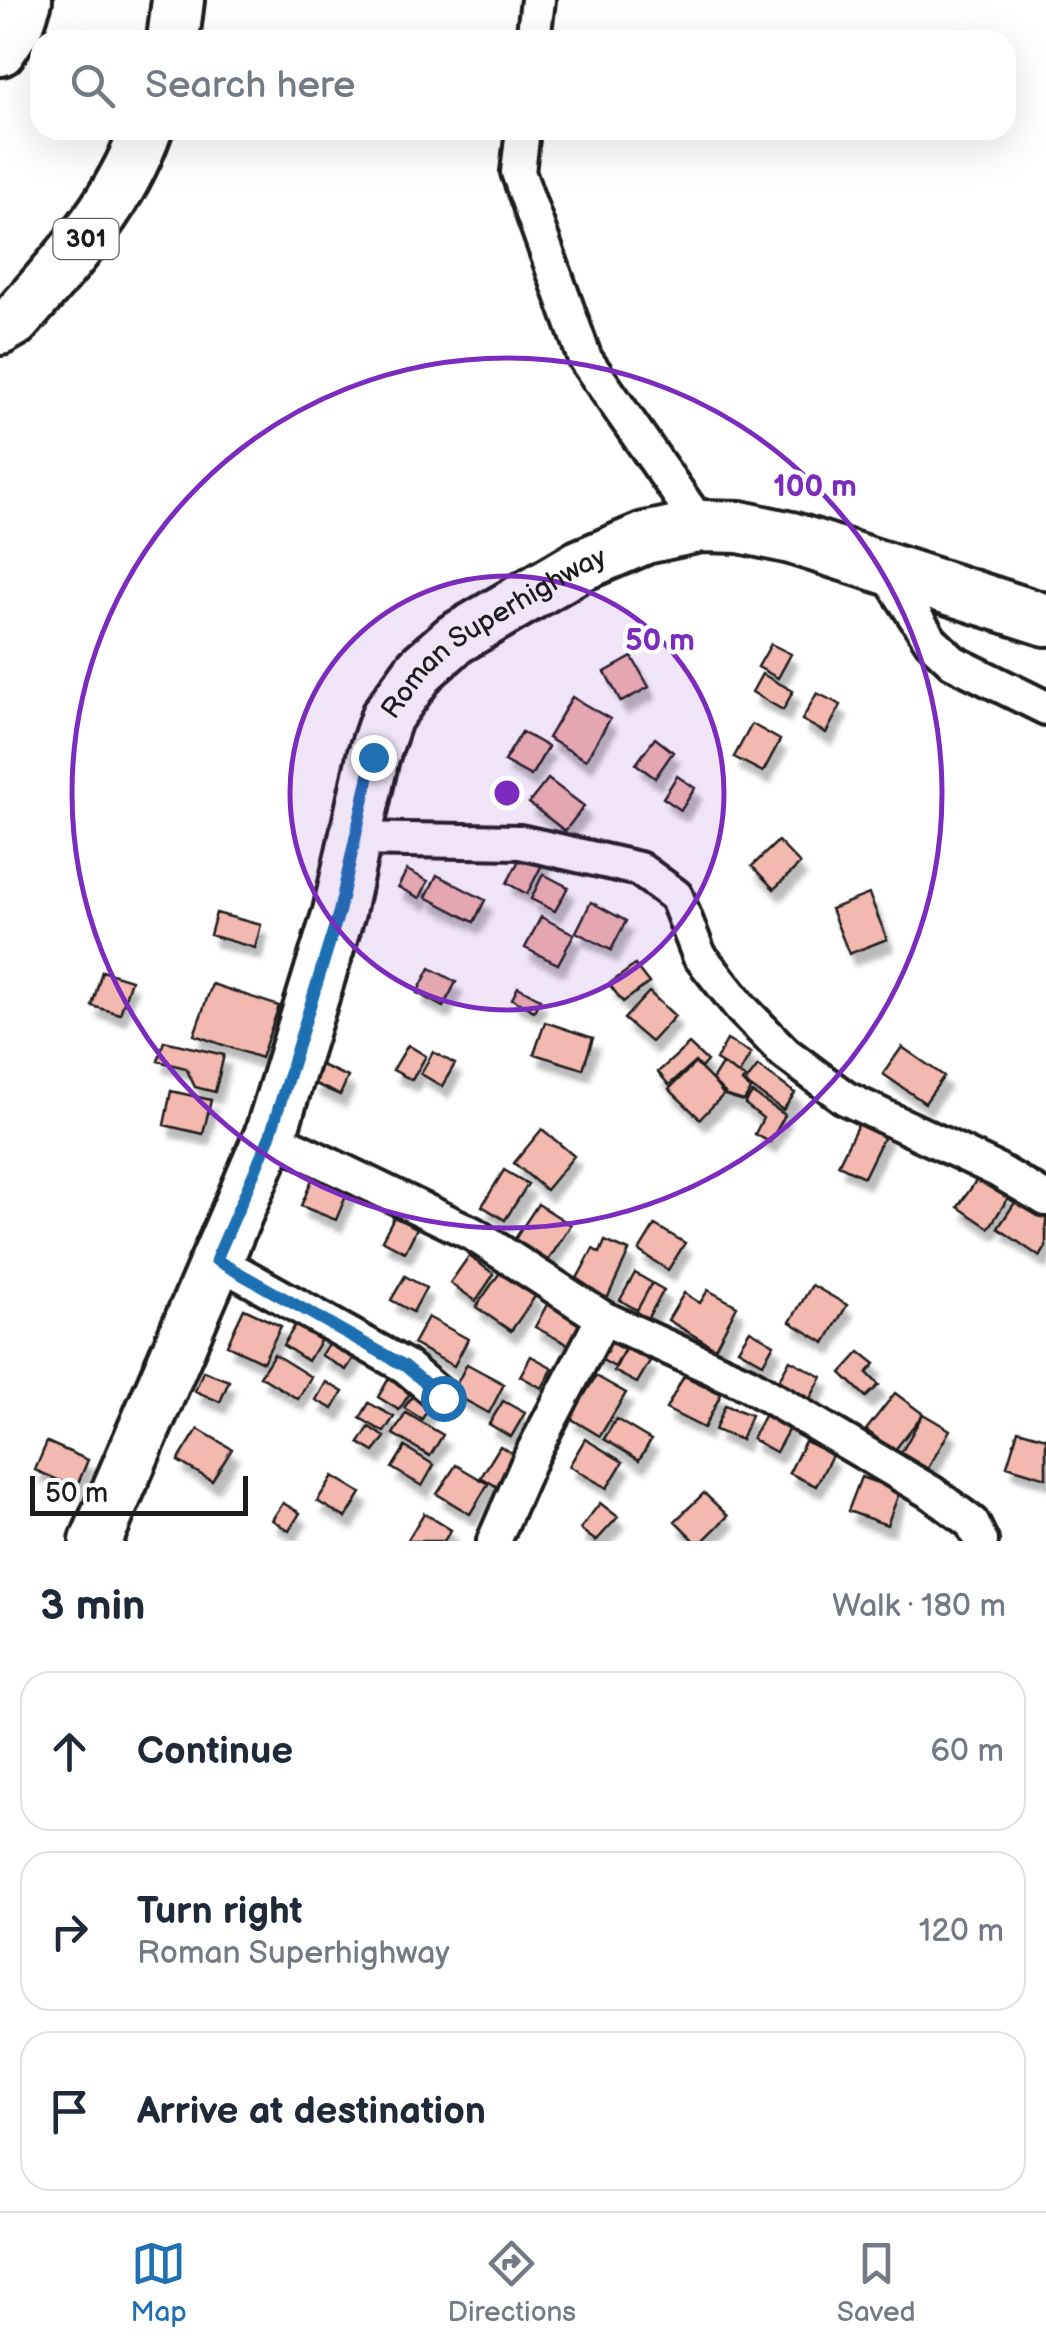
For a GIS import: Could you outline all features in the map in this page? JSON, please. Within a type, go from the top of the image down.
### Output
[{"type":"main road","points":[[0,50],[19,21],[26,0]]},
{"type":"main road","points":[[174,30],[178,0]]},
{"type":"main road","name":"301","points":[[0,330],[14,321],[92,232],[136,158],[142,140]]},
{"type":"main road","name":"Roman Superhighway","points":[[96,1541],[270,1136],[339,912],[353,839],[386,716],[421,669],[454,639],[579,566],[645,538],[701,526],[740,527],[791,538],[1046,620]]},
{"type":"street","points":[[534,30],[538,0]]},
{"type":"street","points":[[522,140],[518,172],[585,359],[701,526]]},
{"type":"street","points":[[885,570],[931,641],[953,662],[1046,708]]},
{"type":"street","points":[[353,839],[520,842],[639,869],[676,896],[699,955],[784,1053],[844,1098],[997,1170],[1046,1199]]},
{"type":"street","points":[[270,1136],[473,1234],[603,1318],[748,1384],[932,1493],[972,1523],[981,1541]]},
{"type":"street","points":[[216,1260],[405,1366],[443,1398]]},
{"type":"street","points":[[494,1541],[532,1456],[603,1318]]},
{"type":"building","points":[[771,644],[791,654],[778,678],[758,667]]},
{"type":"building","points":[[632,657],[649,687],[621,702],[605,672]]},
{"type":"building","points":[[762,674],[793,691],[783,710],[752,692]]},
{"type":"building","points":[[817,693],[841,705],[826,733],[802,720]]},
{"type":"building","points":[[572,697],[610,719],[586,760],[548,738]]},
{"type":"building","points":[[752,724],[780,740],[763,772],[734,757]]},
{"type":"building","points":[[522,732],[548,747],[531,776],[504,761]]},
{"type":"building","points":[[655,738],[673,752],[655,778],[636,764]]},
{"type":"building","points":[[677,776],[695,788],[681,810],[663,798]]},
{"type":"building","points":[[548,779],[584,806],[565,831],[529,803]]},
{"type":"building","points":[[778,841],[800,864],[774,889],[752,866]]},
{"type":"building","points":[[525,849],[545,859],[527,894],[507,883]]},
{"type":"building","points":[[407,870],[428,881],[420,898],[398,887]]},
{"type":"building","points":[[543,874],[568,887],[555,911],[531,899]]},
{"type":"building","points":[[437,875],[485,900],[474,922],[426,897]]},
{"type":"building","points":[[869,894],[887,939],[849,954],[831,909]]},
{"type":"building","points":[[591,902],[626,921],[611,950],[576,932]]},
{"type":"building","points":[[216,913],[261,925],[255,948],[210,935]]},
{"type":"building","points":[[541,917],[574,934],[558,964],[525,948]]},
{"type":"building","points":[[635,965],[649,983],[623,1002],[609,984]]},
{"type":"building","points":[[430,968],[456,982],[443,1007],[417,993]]},
{"type":"building","points":[[102,971],[131,980],[120,1014],[92,1006]]},
{"type":"building","points":[[212,984],[279,1006],[261,1058],[194,1035]]},
{"type":"building","points":[[518,987],[540,999],[534,1011],[512,999]]},
{"type":"building","points":[[649,992],[675,1016],[651,1042],[624,1019]]},
{"type":"building","points":[[545,1022],[593,1038],[583,1069],[534,1054]]},
{"type":"building","points":[[727,1040],[751,1053],[739,1074],[716,1060]]},
{"type":"building","points":[[164,1041],[224,1055],[215,1092],[195,1087],[186,1068],[158,1061]]},
{"type":"building","points":[[689,1044],[707,1061],[701,1068],[695,1062],[669,1085],[658,1072]]},
{"type":"building","points":[[408,1045],[426,1056],[412,1080],[393,1070]]},
{"type":"building","points":[[902,1047],[944,1076],[925,1103],[883,1074]]},
{"type":"building","points":[[433,1052],[455,1064],[442,1086],[421,1074]]},
{"type":"building","points":[[695,1063],[725,1093],[700,1119],[669,1089]]},
{"type":"building","points":[[722,1064],[745,1078],[742,1082],[751,1089],[744,1101],[724,1095],[712,1080]]},
{"type":"building","points":[[321,1065],[348,1077],[340,1095],[313,1083]]},
{"type":"building","points":[[758,1066],[795,1093],[783,1110],[745,1083]]},
{"type":"building","points":[[171,1091],[211,1100],[203,1134],[164,1125]]},
{"type":"building","points":[[752,1093],[785,1115],[770,1142],[755,1134],[763,1118],[745,1104]]},
{"type":"building","points":[[860,1120],[886,1132],[864,1177],[838,1165]]},
{"type":"building","points":[[542,1129],[574,1156],[546,1190],[514,1163]]},
{"type":"building","points":[[318,1165],[353,1179],[336,1220],[301,1206]]},
{"type":"building","points":[[504,1170],[528,1184],[505,1220],[482,1206]]},
{"type":"building","points":[[980,1175],[1010,1195],[989,1228],[958,1207]]},
{"type":"building","points":[[1018,1198],[1046,1217],[1046,1247],[1040,1257],[998,1228]]},
{"type":"building","points":[[538,1204],[571,1225],[546,1264],[513,1242]]},
{"type":"building","points":[[394,1217],[417,1228],[405,1252],[382,1240]]},
{"type":"building","points":[[655,1225],[685,1243],[668,1270],[639,1251]]},
{"type":"building","points":[[605,1241],[629,1251],[606,1301],[574,1284],[593,1249],[600,1253]]},
{"type":"building","points":[[469,1256],[494,1274],[476,1301],[450,1283]]},
{"type":"building","points":[[501,1271],[536,1295],[511,1331],[476,1307]]},
{"type":"building","points":[[635,1273],[652,1283],[637,1310],[620,1300]]},
{"type":"building","points":[[405,1276],[426,1288],[413,1312],[391,1300]]},
{"type":"building","points":[[652,1283],[664,1290],[647,1319],[636,1312]]},
{"type":"building","points":[[812,1285],[847,1305],[825,1343],[790,1322]]},
{"type":"building","points":[[708,1290],[737,1306],[715,1348],[668,1320],[684,1293],[700,1303]]},
{"type":"building","points":[[550,1299],[586,1318],[571,1346],[535,1327]]},
{"type":"building","points":[[244,1309],[281,1326],[263,1362],[227,1345]]},
{"type":"building","points":[[428,1317],[468,1339],[454,1366],[413,1344]]},
{"type":"building","points":[[298,1321],[323,1336],[308,1361],[283,1345]]},
{"type":"building","points":[[750,1330],[774,1344],[763,1363],[738,1349]]},
{"type":"building","points":[[332,1338],[357,1353],[346,1370],[321,1355]]},
{"type":"building","points":[[604,1339],[624,1350],[615,1367],[595,1356]]},
{"type":"building","points":[[626,1348],[650,1361],[637,1383],[614,1371]]},
{"type":"building","points":[[860,1352],[875,1364],[867,1373],[879,1385],[866,1397],[841,1373]]},
{"type":"building","points":[[274,1354],[311,1377],[298,1399],[260,1376]]},
{"type":"building","points":[[531,1356],[553,1368],[542,1388],[520,1376]]},
{"type":"building","points":[[790,1360],[822,1377],[809,1400],[777,1383]]},
{"type":"building","points":[[467,1364],[504,1384],[489,1413],[452,1393]]},
{"type":"building","points":[[395,1368],[417,1382],[399,1410],[378,1397]]},
{"type":"building","points":[[203,1371],[229,1381],[220,1402],[195,1391]]},
{"type":"building","points":[[596,1376],[626,1393],[600,1436],[570,1418]]},
{"type":"building","points":[[684,1376],[721,1394],[704,1428],[666,1409]]},
{"type":"building","points":[[326,1382],[343,1392],[333,1409],[316,1400]]},
{"type":"building","points":[[416,1391],[433,1401],[422,1419],[404,1408]]},
{"type":"building","points":[[895,1393],[923,1414],[894,1451],[866,1430]]},
{"type":"building","points":[[503,1401],[525,1413],[511,1437],[489,1424]]},
{"type":"building","points":[[369,1403],[394,1417],[384,1432],[360,1418]]},
{"type":"building","points":[[725,1405],[751,1415],[741,1440],[715,1430]]},
{"type":"building","points":[[768,1408],[793,1421],[776,1452],[752,1439]]},
{"type":"building","points":[[406,1413],[443,1435],[430,1456],[393,1434]]},
{"type":"building","points":[[923,1414],[950,1430],[927,1470],[900,1455]]},
{"type":"building","points":[[616,1419],[651,1440],[639,1460],[604,1439]]},
{"type":"building","points":[[369,1427],[385,1437],[374,1452],[359,1443]]},
{"type":"building","points":[[198,1429],[232,1449],[212,1481],[178,1461]]},
{"type":"building","points":[[1018,1430],[1046,1438],[1046,1478],[1007,1466]]},
{"type":"building","points":[[585,1439],[623,1462],[607,1488],[569,1466]]},
{"type":"building","points":[[805,1441],[832,1455],[816,1486],[789,1473]]},
{"type":"building","points":[[47,1442],[88,1460],[76,1488],[35,1470]]},
{"type":"building","points":[[500,1446],[523,1460],[504,1491],[481,1477]]},
{"type":"building","points":[[405,1447],[434,1465],[422,1486],[392,1468]]},
{"type":"building","points":[[456,1465],[488,1484],[470,1514],[437,1494]]},
{"type":"building","points":[[333,1476],[361,1493],[346,1518],[317,1501]]},
{"type":"building","points":[[861,1477],[900,1491],[887,1525],[848,1511]]},
{"type":"building","points":[[704,1493],[728,1516],[703,1541],[695,1541],[675,1521]]},
{"type":"building","points":[[283,1503],[300,1513],[289,1531],[272,1520]]},
{"type":"building","points":[[600,1503],[618,1517],[596,1541],[580,1529]]},
{"type":"building","points":[[424,1513],[451,1530],[444,1541],[407,1541]]},
{"type":"route","points":[[373,757],[339,912],[270,1136],[216,1260],[405,1366],[443,1398]]}]
